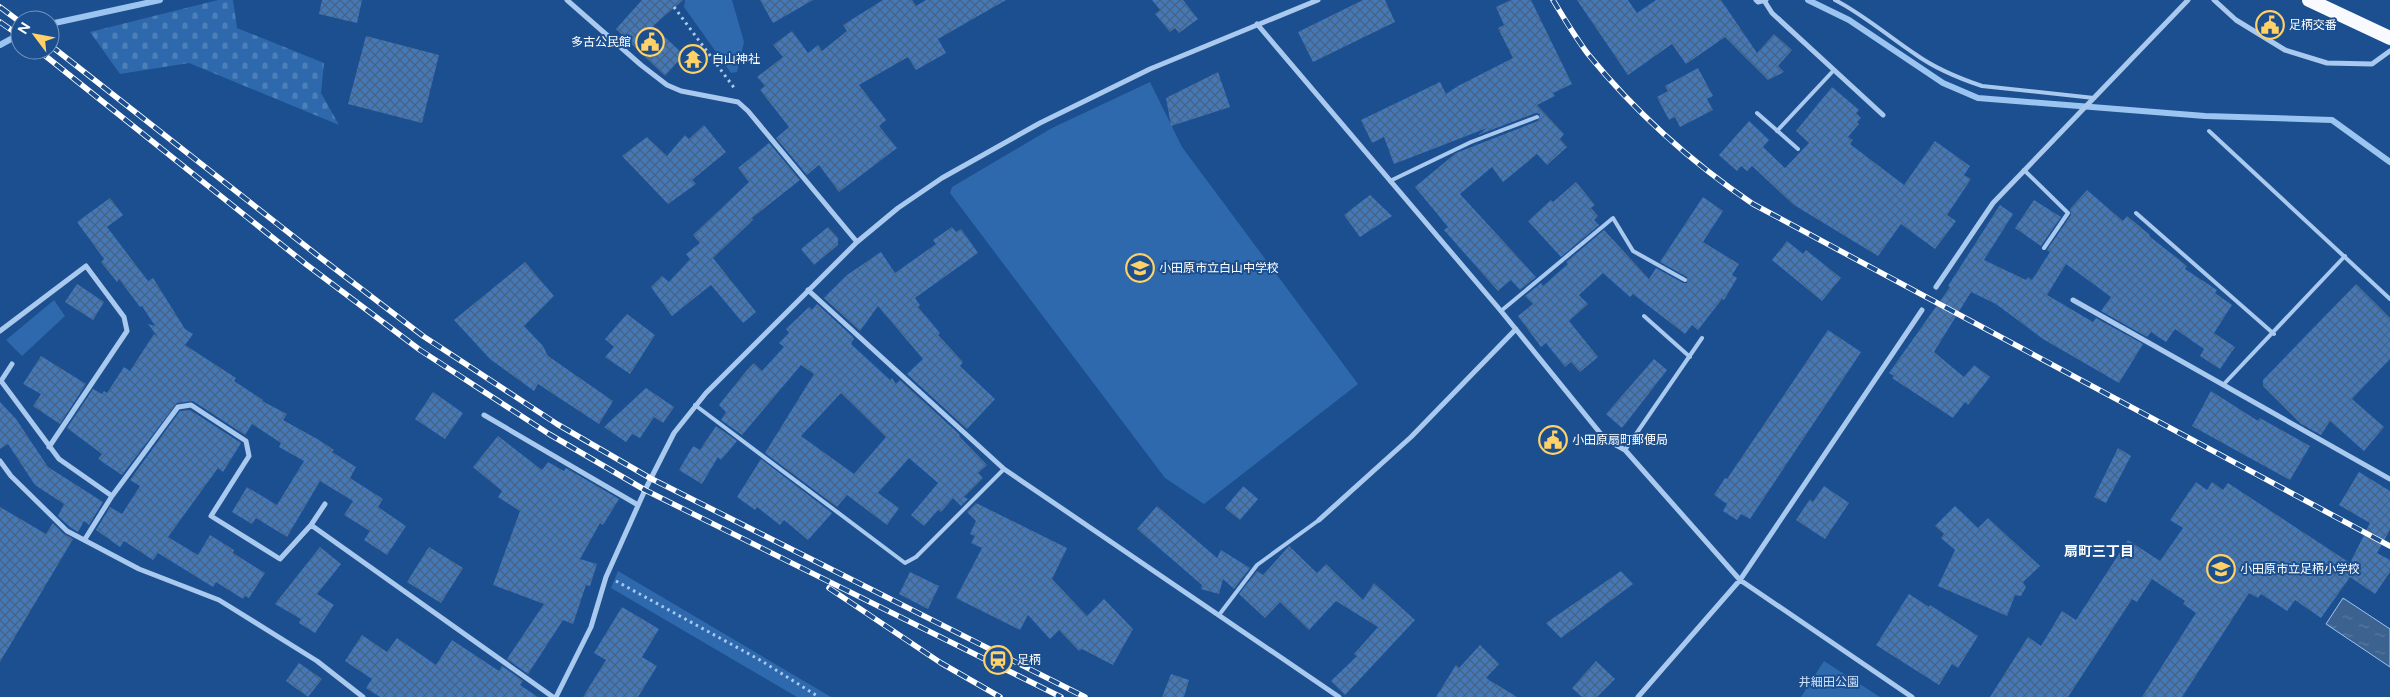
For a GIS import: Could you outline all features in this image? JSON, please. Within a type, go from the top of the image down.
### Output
[{"type":"highway","points":[[2309,0],[2390,38]]},
{"type":"street","points":[[567,0],[641,65],[667,85],[681,91],[740,104],[748,111],[857,242]]},
{"type":"street","points":[[312,526],[554,697],[591,627],[606,578],[638,505],[674,433],[695,405],[857,242],[898,208],[942,178],[1040,123],[1150,69],[1318,0]]},
{"type":"street","points":[[1756,0],[1758,2],[1765,1],[1772,13],[1883,115]]},
{"type":"street","points":[[1936,287],[1993,203],[2188,0]]},
{"type":"street","points":[[2214,0],[2236,20],[2285,50],[2327,63],[2372,64],[2390,51]]},
{"type":"street","points":[[1257,24],[1501,311],[1605,439],[1625,450],[1740,580],[1912,697]]},
{"type":"street","points":[[0,331],[86,266],[124,317],[127,331],[49,447]]},
{"type":"street","points":[[808,290],[1004,469],[1339,697]]},
{"type":"street","points":[[2073,300],[2390,479]]},
{"type":"street","points":[[1638,697],[1740,580],[1922,310]]},
{"type":"street","points":[[1318,520],[1411,437],[1516,330]]},
{"type":"street","points":[[12,364],[1,381],[49,447],[59,459],[112,496]]},
{"type":"street","points":[[85,539],[112,496],[178,406],[191,404],[246,441],[249,456],[211,516],[280,559],[312,526],[325,504]]},
{"type":"street","points":[[484,414],[638,505]]},
{"type":"street","points":[[0,462],[11,476],[68,531],[139,569],[218,600],[317,661],[363,697]]},
{"type":"lane","points":[[1835,0],[1853,9],[1916,55],[1944,72],[1968,82],[1982,86],[2094,98]]},
{"type":"lane","points":[[1777,131],[1834,70]]},
{"type":"lane","points":[[1757,113],[1798,149]]},
{"type":"lane","points":[[1390,182],[1471,142],[1537,117]]},
{"type":"lane","points":[[2210,131],[2390,299]]},
{"type":"lane","points":[[2024,170],[2068,213],[2044,248]]},
{"type":"lane","points":[[2136,212],[2274,334]]},
{"type":"lane","points":[[1501,311],[1613,218],[1633,251],[1685,280]]},
{"type":"lane","points":[[2223,385],[2274,334],[2345,256]]},
{"type":"lane","points":[[1644,316],[1690,357]]},
{"type":"lane","points":[[1625,450],[1702,338]]},
{"type":"lane","points":[[695,405],[905,563],[916,557],[1004,469]]},
{"type":"lane","points":[[1219,615],[1257,565],[1318,520]]},
{"type":"path","points":[[674,7],[738,93],[740,104]]},
{"type":"path","points":[[606,578],[626,585],[760,660],[819,697]]},
{"type":"green space","points":[[218,0],[233,0],[237,28],[324,63],[321,93],[339,125],[189,63],[120,74],[90,32]]},
{"type":"green space","points":[[685,0],[732,0],[744,42],[737,72],[731,73],[684,7]]},
{"type":"green space","name":"小田原市立白山中学校","points":[[1150,82],[1182,147],[1358,384],[1204,504],[1165,478],[950,193],[952,187],[1052,128]]},
{"type":"green space","points":[[54,300],[65,316],[22,356],[6,340]]},
{"type":"green space","points":[[618,571],[831,697],[797,697],[611,588]]},
{"type":"green space","name":"井細田公園","points":[[1824,661],[1880,697],[1801,697]]},
{"type":"water","points":[[2343,598],[2390,629],[2390,667],[2326,624]]},
{"type":"building","points":[[322,0],[362,0],[357,23],[319,14]]},
{"type":"building","name":"多古公民館","points":[[642,0],[683,0],[653,26],[684,55],[665,76],[616,29]]},
{"type":"building","points":[[760,0],[813,0],[773,23]]},
{"type":"building","points":[[883,0],[912,0],[916,6],[926,0],[1006,0],[938,39],[946,53],[916,70],[908,57],[859,85],[886,120],[879,126],[897,148],[839,192],[819,165],[807,175],[776,138],[789,127],[760,90],[765,86],[757,77],[783,57],[773,45],[792,31],[808,53],[818,45],[822,51],[847,31],[843,25]]},
{"type":"building","points":[[1152,0],[1183,0],[1198,19],[1179,33],[1175,28],[1170,32],[1155,14],[1160,10]]},
{"type":"building","points":[[1363,0],[1385,0],[1395,22],[1313,62],[1298,32]]},
{"type":"building","points":[[1511,0],[1531,0],[1572,84],[1553,93],[1555,96],[1537,105],[1564,134],[1560,139],[1567,147],[1547,165],[1537,154],[1503,182],[1492,167],[1460,194],[1536,277],[1520,290],[1511,280],[1498,291],[1444,230],[1448,227],[1415,187],[1456,153],[1538,121],[1540,114],[1536,113],[1478,135],[1487,128],[1394,164],[1384,137],[1372,143],[1361,120],[1440,82],[1446,94],[1513,58],[1498,28],[1504,25],[1496,7]]},
{"type":"building","points":[[1577,0],[1628,0],[1637,13],[1656,0],[1721,0],[1757,53],[1774,34],[1792,50],[1778,66],[1784,72],[1768,80],[1725,37],[1686,64],[1672,44],[1628,75]]},
{"type":"building","points":[[366,36],[439,55],[422,123],[348,104]]},
{"type":"building","points":[[1698,68],[1713,96],[1707,99],[1713,110],[1680,127],[1675,117],[1669,120],[1657,97],[1668,91],[1665,86]]},
{"type":"building","points":[[1218,72],[1230,107],[1171,126],[1166,98]]},
{"type":"building","points":[[1832,87],[1859,110],[1856,113],[1861,118],[1857,122],[1859,124],[1848,137],[1853,140],[1850,144],[1904,185],[1935,141],[1970,166],[1964,175],[1971,179],[1947,215],[1956,221],[1935,249],[1901,224],[1878,256],[1794,205],[1752,166],[1747,171],[1741,166],[1737,171],[1719,155],[1749,121],[1769,140],[1763,147],[1785,168],[1809,143],[1796,131]]},
{"type":"building","points":[[704,125],[726,152],[692,180],[696,184],[668,204],[622,156],[647,137],[667,156],[685,135],[689,139]]},
{"type":"building","points":[[769,143],[800,180],[752,218],[753,220],[713,258],[756,312],[743,323],[711,285],[672,316],[651,287],[662,276],[669,282],[690,259],[686,254],[700,243],[693,235],[749,182],[738,168]]},
{"type":"building","points":[[1576,182],[1595,205],[1591,208],[1598,216],[1594,220],[1599,225],[1561,257],[1528,221],[1551,200],[1553,202]]},
{"type":"building","points":[[2087,190],[2123,221],[2127,216],[2187,266],[2185,269],[2217,290],[2215,293],[2232,305],[2214,333],[2235,347],[2220,369],[2200,356],[2204,349],[2175,329],[2166,342],[2151,332],[2147,337],[2101,311],[2111,297],[2066,264],[2047,295],[2093,322],[2096,318],[2143,344],[2119,383],[2043,339],[1996,304],[1971,292],[1934,352],[1964,377],[1974,365],[1990,377],[1968,405],[1965,402],[1953,418],[1892,378],[1894,376],[1889,373],[1950,287],[1948,286],[2000,205],[2013,214],[1984,260],[2026,280],[2028,277],[2032,280],[2050,252],[2047,250],[2071,215],[2070,209]]},
{"type":"building","points":[[1370,195],[1392,216],[1360,237],[1344,215]]},
{"type":"building","points":[[1703,197],[1723,211],[1703,242],[1739,264],[1732,275],[1737,278],[1724,300],[1722,299],[1698,330],[1692,325],[1685,334],[1633,294],[1630,297],[1603,273],[1579,295],[1588,304],[1569,321],[1598,357],[1580,372],[1571,362],[1565,367],[1546,343],[1541,347],[1518,316],[1533,304],[1525,296],[1541,283],[1543,286],[1568,264],[1566,262],[1604,230],[1649,279],[1656,268],[1683,283],[1687,283],[1687,277],[1660,262]]},
{"type":"building","points":[[110,198],[123,215],[107,227],[148,281],[153,278],[185,329],[193,334],[185,345],[236,378],[234,381],[262,401],[287,414],[283,420],[319,440],[334,450],[332,452],[356,467],[350,478],[383,499],[378,507],[406,526],[387,555],[364,540],[370,531],[344,515],[353,501],[320,481],[287,537],[256,518],[252,524],[232,512],[247,487],[277,505],[304,461],[279,447],[281,443],[252,424],[245,435],[193,401],[177,403],[122,475],[98,459],[102,454],[67,428],[93,389],[102,394],[104,391],[107,393],[124,367],[130,371],[154,334],[158,337],[148,324],[155,326],[142,306],[140,307],[119,279],[117,282],[101,262],[104,259],[77,222]]},
{"type":"building","points":[[2034,200],[2061,217],[2041,246],[2015,228]]},
{"type":"building","points":[[828,227],[838,238],[838,245],[814,265],[801,249]]},
{"type":"building","points":[[952,227],[956,232],[961,229],[978,253],[915,298],[920,305],[918,307],[940,333],[938,335],[963,362],[960,366],[995,399],[967,429],[907,374],[923,359],[878,306],[860,331],[824,298],[847,275],[881,252],[895,273],[936,244],[933,240]]},
{"type":"building","points":[[1787,241],[1803,254],[1806,250],[1841,278],[1822,301],[1772,260]]},
{"type":"building","points":[[525,262],[554,296],[524,326],[543,346],[548,356],[613,401],[599,424],[538,384],[534,391],[490,359],[454,320]]},
{"type":"building","points":[[77,284],[104,302],[93,320],[65,302]]},
{"type":"building","points":[[2356,284],[2390,318],[2390,359],[2352,399],[2384,427],[2364,451],[2330,421],[2321,435],[2301,424],[2263,386],[2263,380]]},
{"type":"building","points":[[817,304],[854,338],[851,344],[890,380],[892,378],[896,384],[900,380],[960,435],[987,465],[978,473],[983,478],[964,497],[968,499],[961,506],[953,498],[941,512],[938,510],[924,526],[911,515],[938,483],[909,458],[878,493],[899,508],[887,525],[847,495],[837,507],[765,453],[814,374],[801,365],[742,435],[721,420],[726,412],[719,405],[747,370],[754,363],[762,371],[784,347],[779,343],[789,333],[786,329],[809,307],[812,310]],"holes":[[[841,393],[886,437],[854,474],[801,436]]]},
{"type":"building","points":[[627,314],[655,335],[630,374],[605,357],[614,347],[605,339]]},
{"type":"building","points":[[1828,330],[1861,352],[1750,519],[1741,514],[1737,520],[1723,511],[1727,504],[1714,495],[1725,478],[1727,479]]},
{"type":"building","points":[[41,356],[86,384],[60,424],[33,406],[41,394],[23,384]]},
{"type":"building","points":[[1654,359],[1667,370],[1622,428],[1606,414]]},
{"type":"building","points":[[646,388],[674,407],[663,423],[654,417],[640,438],[632,434],[626,442],[604,427]]},
{"type":"building","points":[[2211,391],[2258,421],[2260,418],[2310,446],[2290,480],[2192,426]]},
{"type":"building","points":[[433,392],[463,413],[445,439],[415,419]]},
{"type":"building","points":[[0,402],[16,419],[48,467],[103,502],[89,525],[84,521],[78,532],[70,527],[58,516],[64,504],[35,485],[8,444],[0,449]]},
{"type":"building","points":[[190,410],[241,443],[223,472],[218,468],[168,537],[198,555],[210,535],[234,550],[233,553],[265,573],[249,598],[245,596],[243,599],[216,582],[213,587],[158,553],[153,560],[124,541],[120,547],[96,530],[110,507],[122,514],[140,486],[130,480],[180,411]]},
{"type":"building","points":[[716,426],[737,441],[721,460],[718,457],[702,484],[679,470],[693,446],[700,450]]},
{"type":"building","points":[[498,436],[542,470],[548,462],[564,471],[566,468],[619,499],[603,525],[600,523],[580,559],[597,564],[590,586],[586,585],[573,624],[563,620],[528,674],[507,659],[544,604],[493,585],[520,511],[498,497],[502,491],[473,467]]},
{"type":"building","points":[[2118,448],[2131,456],[2106,503],[2094,497]]},
{"type":"building","points":[[761,459],[832,513],[808,540],[784,520],[780,525],[757,507],[755,510],[737,497]]},
{"type":"building","points":[[2359,472],[2390,491],[2390,530],[2377,553],[2390,560],[2390,572],[2375,594],[2350,577],[2321,618],[2295,600],[2287,611],[2261,594],[2258,598],[2249,593],[2182,697],[2142,697],[2196,613],[2183,604],[2185,601],[2152,579],[2137,602],[2132,599],[2068,697],[1990,697],[2028,637],[2041,646],[2062,611],[2076,620],[2128,540],[2160,561],[2183,528],[2170,520],[2196,482],[2207,490],[2212,482],[2223,490],[2228,483],[2350,563],[2370,523],[2339,505]]},
{"type":"building","points":[[1243,486],[1258,499],[1240,520],[1225,508]]},
{"type":"building","points":[[1824,486],[1849,503],[1825,539],[1796,520],[1810,499],[1813,502]]},
{"type":"building","points":[[976,503],[1067,548],[1052,579],[1087,616],[1104,599],[1133,629],[1113,665],[1082,649],[1079,651],[1059,630],[1050,639],[1028,615],[1020,630],[956,598],[982,548],[971,543],[975,536],[970,534],[976,521],[967,512]]},
{"type":"building","points":[[1157,506],[1217,558],[1221,550],[1250,568],[1234,589],[1223,579],[1219,594],[1201,589],[1202,585],[1137,529]]},
{"type":"building","points":[[1955,506],[1978,528],[1988,518],[2040,566],[2023,582],[2026,587],[2021,596],[2015,595],[2007,616],[1938,586],[1955,550],[1941,538],[1944,534],[1935,526]]},
{"type":"building","points":[[0,507],[46,534],[53,523],[64,534],[73,539],[0,662]]},
{"type":"building","points":[[1289,546],[1317,573],[1326,564],[1363,600],[1374,583],[1415,620],[1345,695],[1331,681],[1357,656],[1354,654],[1378,627],[1336,601],[1309,630],[1280,602],[1265,618],[1239,594],[1257,571],[1263,575]]},
{"type":"building","points":[[320,547],[341,564],[317,594],[334,605],[315,633],[299,623],[301,619],[275,604]]},
{"type":"building","points":[[429,547],[463,568],[441,603],[407,582]]},
{"type":"building","points":[[1621,571],[1633,584],[1561,638],[1546,623]]},
{"type":"building","points":[[910,572],[939,586],[928,609],[899,594]]},
{"type":"building","points":[[1909,594],[1929,607],[1930,605],[1978,636],[1958,668],[1952,664],[1939,685],[1876,645]]},
{"type":"building","points":[[622,607],[659,629],[642,657],[657,666],[638,697],[583,697],[606,660],[594,653]]},
{"type":"building","points":[[362,635],[387,652],[397,638],[436,665],[452,640],[499,671],[502,666],[523,681],[520,685],[538,697],[380,697],[366,688],[372,679],[345,661]]},
{"type":"building","points":[[1480,645],[1499,664],[1486,678],[1517,697],[1436,697],[1456,665],[1459,668]]},
{"type":"building","points":[[1596,661],[1615,679],[1597,697],[1582,697],[1572,688]]},
{"type":"building","points":[[299,663],[322,679],[308,697],[286,681]]},
{"type":"building","points":[[1171,674],[1189,680],[1184,697],[1162,697]]},
{"type":"waterway","points":[[60,22],[160,0]]},
{"type":"waterway","points":[[1808,0],[1849,20],[1943,83],[1978,98],[2205,116],[2332,120],[2390,162]]},
{"type":"waterway","points":[[0,45],[10,40]]},
{"type":"railway","points":[[1553,0],[1588,54],[1625,96],[1686,154],[1753,204],[2390,546]]},
{"type":"railway","points":[[0,7],[10,14]]},
{"type":"railway","points":[[0,22],[10,29]]},
{"type":"railway","points":[[60,53],[423,336],[557,424],[650,478],[1085,697]]},
{"type":"railway","points":[[51,60],[307,265],[420,350],[549,434],[645,490],[1061,697]]},
{"type":"railway","points":[[829,588],[941,663],[1000,697]]},
{"type":"place","name":"足柄交番","points":[[2270,25]]},
{"type":"place","name":"多古公民館","points":[[650,42]]},
{"type":"place","name":"白山神社","points":[[693,59]]},
{"type":"place","name":"小田原市立白山中学校","points":[[1140,268]]},
{"type":"place","name":"小田原扇町郵便局","points":[[1553,440]]},
{"type":"place","name":"小田原市立足柄小学校","points":[[2221,569]]},
{"type":"place","name":"足柄","points":[[998,660]]},
{"type":"district","name":"扇町三丁目","points":[[2099,551]]}]
